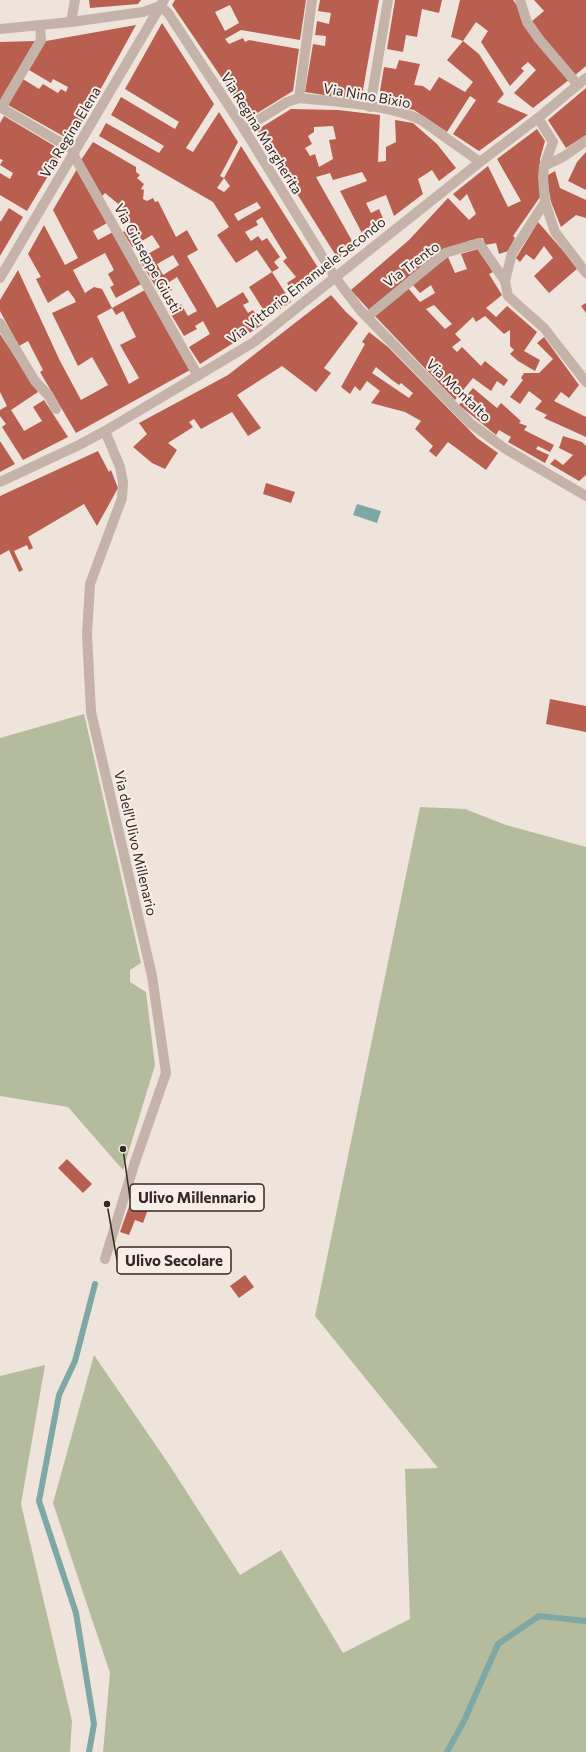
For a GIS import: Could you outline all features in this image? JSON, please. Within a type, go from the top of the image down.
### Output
[{"type":"street","points":[[71,22],[75,0]]},
{"type":"street","points":[[244,129],[288,102],[298,98],[312,0]]},
{"type":"street","points":[[370,107],[388,0]]},
{"type":"street","points":[[520,0],[527,22],[531,28],[578,85]]},
{"type":"street","points":[[0,28],[71,22],[143,12],[162,3]]},
{"type":"street","name":"Via Regina Margherita","points":[[162,3],[244,129],[335,277]]},
{"type":"street","name":"Via Regina Elena","points":[[1,275],[162,3]]},
{"type":"street","points":[[40,25],[41,40],[0,107],[74,153]]},
{"type":"street","name":"Via Vittorio Emanuele Secondo","points":[[0,482],[79,445],[105,431],[254,342],[480,162],[538,118],[586,78]]},
{"type":"street","name":"Via Nino Bixio","points":[[298,98],[370,107],[410,115],[480,162]]},
{"type":"street","points":[[538,118],[552,142],[544,166],[543,177],[545,202],[555,232],[586,273]]},
{"type":"street","points":[[544,166],[563,158],[586,141]]},
{"type":"street","name":"Via Giuseppe Giusti","points":[[74,153],[198,376]]},
{"type":"street","points":[[545,202],[512,253],[505,282],[508,296],[544,328],[586,382]]},
{"type":"street","name":"Via Trento","points":[[367,317],[446,253],[479,244],[505,282]]},
{"type":"street","name":"Via Montalto","points":[[335,277],[367,317],[470,423],[504,448],[586,496]]},
{"type":"street","points":[[0,323],[35,381],[49,396],[56,409]]},
{"type":"street","name":"Via dell'Ulivo Millenario","points":[[105,431],[120,467],[123,482],[122,498],[90,584],[87,634],[91,712],[152,976],[166,1073],[135,1162],[105,1260]]},
{"type":"green space","points":[[84,714],[141,963],[130,970],[130,982],[146,992],[155,1065],[123,1170],[68,1107],[0,1096],[0,738]]},
{"type":"green space","points":[[420,807],[465,809],[506,825],[586,847],[586,1752],[103,1752],[110,1673],[53,1503],[94,1355],[170,1466],[240,1575],[281,1550],[343,1653],[410,1619],[405,1469],[438,1468],[315,1316]]},
{"type":"green space","points":[[45,1365],[21,1504],[72,1721],[70,1752],[0,1752],[0,1376]]},
{"type":"water","points":[[357,504],[381,511],[377,523],[353,515]]},
{"type":"building","points":[[89,0],[141,0],[138,4],[90,8]]},
{"type":"building","points":[[175,0],[306,0],[300,40],[241,30],[225,39],[229,44],[243,38],[245,42],[249,40],[299,49],[293,91],[249,118],[172,5]],"holes":[[[230,5],[239,23],[225,31],[215,12]]]},
{"type":"building","points":[[320,0],[379,0],[361,101],[305,92],[313,44],[325,46],[326,36],[315,35],[317,21],[329,24],[331,13],[318,11]]},
{"type":"building","points":[[395,0],[442,0],[439,13],[422,9],[417,37],[406,35],[403,52],[387,49]]},
{"type":"building","points":[[460,0],[513,0],[570,79],[533,108],[514,93],[536,70],[528,62],[521,68],[524,71],[510,86],[481,42],[488,31],[476,22],[463,41],[451,37]]},
{"type":"building","points":[[534,0],[586,0],[586,66],[574,76],[531,22],[544,11]]},
{"type":"building","points":[[162,23],[214,104],[186,148],[193,152],[219,112],[238,142],[220,176],[224,178],[241,146],[322,274],[296,295],[287,283],[296,277],[283,261],[287,258],[262,217],[256,221],[258,225],[245,232],[251,241],[258,236],[262,241],[267,238],[280,257],[274,262],[279,268],[272,272],[257,250],[236,263],[217,235],[229,227],[213,202],[99,136],[106,123],[159,153],[164,146],[111,115],[121,97],[175,129],[179,122],[125,89]],"holes":[[[224,178],[230,186],[224,192],[217,188]],[[257,202],[261,208],[238,221],[234,214]]]},
{"type":"building","points":[[136,25],[72,141],[8,105],[23,79],[39,89],[43,84],[58,93],[61,89],[66,92],[68,87],[53,79],[51,83],[29,70],[46,41]]},
{"type":"building","points":[[35,41],[0,101],[0,42]]},
{"type":"building","points":[[463,41],[479,54],[504,94],[497,102],[528,115],[479,151],[453,134],[476,100],[470,96],[447,132],[414,110],[378,103],[384,67],[396,69],[399,60],[420,64],[414,85],[423,86],[430,91],[439,77],[465,92],[473,82],[447,60]]},
{"type":"building","points":[[586,88],[586,135],[566,148],[548,120]]},
{"type":"building","points":[[291,109],[338,110],[380,115],[378,162],[386,161],[386,147],[396,142],[395,120],[413,123],[437,144],[456,168],[439,181],[432,170],[418,179],[423,194],[394,216],[386,195],[366,203],[371,213],[379,209],[385,223],[365,239],[340,191],[367,181],[362,172],[333,180],[330,173],[316,177],[355,246],[338,259],[257,130]],"holes":[[[333,126],[336,139],[329,140],[333,159],[319,167],[315,154],[310,156],[305,148],[312,144],[308,136],[314,132],[314,127]]]},
{"type":"building","points":[[4,116],[63,151],[27,211],[0,195],[0,173],[10,179],[13,173],[0,165],[3,160],[0,159],[0,123]]},
{"type":"building","points":[[537,129],[545,141],[540,159],[540,197],[513,236],[515,238],[508,251],[499,254],[496,243],[485,245],[483,238],[468,241],[369,310],[351,290],[409,240],[448,198],[469,220],[476,214],[467,194],[460,201],[453,194],[488,166],[508,207],[521,201],[497,159]]},
{"type":"building","points":[[93,142],[136,167],[136,172],[140,175],[137,178],[144,184],[141,189],[144,190],[143,199],[147,201],[153,198],[155,202],[158,201],[176,237],[187,230],[198,250],[187,256],[217,308],[243,292],[249,302],[243,305],[248,313],[253,310],[262,325],[200,364],[189,347],[210,334],[203,321],[195,326],[197,329],[184,336],[169,311],[181,304],[188,316],[197,311],[177,277],[168,283],[172,290],[161,296],[139,259],[160,247],[152,235],[132,247],[123,232],[133,228],[127,216],[122,217],[119,214],[122,207],[105,193],[102,196],[81,160]],"holes":[[[173,255],[179,265],[163,275],[157,264]]]},
{"type":"building","points":[[586,152],[586,190],[568,181],[577,162]]},
{"type":"building","points":[[77,169],[107,223],[93,231],[98,240],[113,232],[141,284],[116,298],[110,287],[114,285],[108,274],[114,270],[105,253],[73,270],[85,293],[94,287],[102,289],[112,308],[145,290],[190,370],[76,433],[40,372],[43,370],[28,341],[19,346],[0,311],[0,300],[18,270],[60,361],[81,400],[108,385],[92,357],[78,366],[52,313],[76,302],[74,298],[68,290],[48,303],[36,279],[41,277],[28,254],[44,225],[65,265],[78,258],[53,210]],"holes":[[[112,308],[116,315],[123,311],[136,337],[120,345],[139,378],[129,384],[97,316]]]},
{"type":"building","points":[[555,171],[560,188],[586,200],[586,218],[576,215],[561,227],[551,202],[546,176]]},
{"type":"building","points":[[9,208],[23,217],[0,256],[0,221]]},
{"type":"building","points":[[538,222],[578,268],[549,293],[534,276],[553,258],[544,246],[534,260],[526,254],[520,262],[516,258]]},
{"type":"building","points":[[478,249],[493,272],[489,274],[502,295],[486,308],[496,317],[507,306],[537,332],[524,351],[540,360],[535,371],[518,361],[510,354],[514,350],[510,346],[510,330],[504,334],[485,316],[476,322],[473,317],[455,334],[461,340],[452,347],[457,352],[462,347],[481,366],[485,361],[508,380],[504,386],[497,381],[491,391],[473,378],[455,400],[375,316],[408,288],[420,302],[435,293],[431,285],[420,293],[412,284],[448,257],[455,273],[467,269],[461,254]],"holes":[[[434,305],[452,324],[445,329],[426,309]]]},
{"type":"building","points":[[272,272],[291,302],[268,317],[249,287]]},
{"type":"building","points":[[331,295],[358,323],[324,368],[331,373],[316,392],[282,366],[237,395],[261,428],[248,436],[232,412],[201,429],[194,419],[189,422],[193,427],[168,443],[177,450],[165,469],[152,463],[133,447],[147,434],[139,423],[228,375]]},
{"type":"building","points":[[586,303],[586,313],[581,306]]},
{"type":"building","points":[[369,332],[388,347],[477,438],[498,453],[486,470],[448,442],[436,457],[429,451],[433,446],[415,429],[421,421],[405,412],[371,403],[380,391],[367,381],[360,391],[355,386],[350,394],[341,387],[365,344],[362,342]],"holes":[[[376,367],[399,385],[401,383],[413,393],[409,398],[372,373]]]},
{"type":"building","points":[[0,334],[38,392],[11,410],[24,431],[42,421],[33,407],[44,400],[68,437],[23,460],[2,427],[6,424],[0,416],[0,410],[7,406],[0,392]]},
{"type":"building","points":[[544,337],[579,385],[569,398],[561,392],[554,401],[586,417],[586,437],[544,418],[547,415],[535,409],[542,401],[529,391],[520,404],[510,397],[523,380],[521,378],[524,373],[539,373],[553,359],[537,343]]},
{"type":"building","points":[[473,388],[497,408],[501,403],[521,421],[519,423],[527,426],[524,430],[554,445],[550,452],[538,446],[536,449],[549,455],[545,463],[508,442],[511,437],[499,430],[496,435],[459,405]]},
{"type":"building","points":[[563,436],[582,442],[586,446],[586,475],[579,481],[550,464],[555,459],[563,465],[573,455],[559,448]]},
{"type":"building","points":[[0,441],[15,464],[0,472]]},
{"type":"building","points":[[98,451],[109,472],[111,470],[118,488],[97,526],[84,504],[28,537],[33,548],[29,550],[27,545],[14,551],[23,570],[19,572],[9,550],[0,555],[0,496]]},
{"type":"building","points":[[266,483],[295,492],[291,503],[263,494]]},
{"type":"building","points":[[550,699],[586,706],[586,732],[546,724]]},
{"type":"building","points":[[67,1159],[92,1184],[83,1193],[58,1168]]},
{"type":"building","points":[[147,1199],[151,1201],[143,1223],[135,1220],[129,1235],[120,1232],[131,1201],[144,1206]]},
{"type":"building","points":[[245,1275],[254,1287],[239,1298],[230,1286]]},
{"type":"waterway","points":[[89,1752],[94,1724],[76,1613],[39,1501],[59,1395],[75,1361],[95,1284]]},
{"type":"waterway","points":[[447,1752],[464,1721],[498,1644],[539,1616],[586,1621]]},
{"type":"place","name":"Ulivo Millennario","points":[[123,1149]]},
{"type":"place","name":"Ulivo Secolare","points":[[107,1204]]}]
